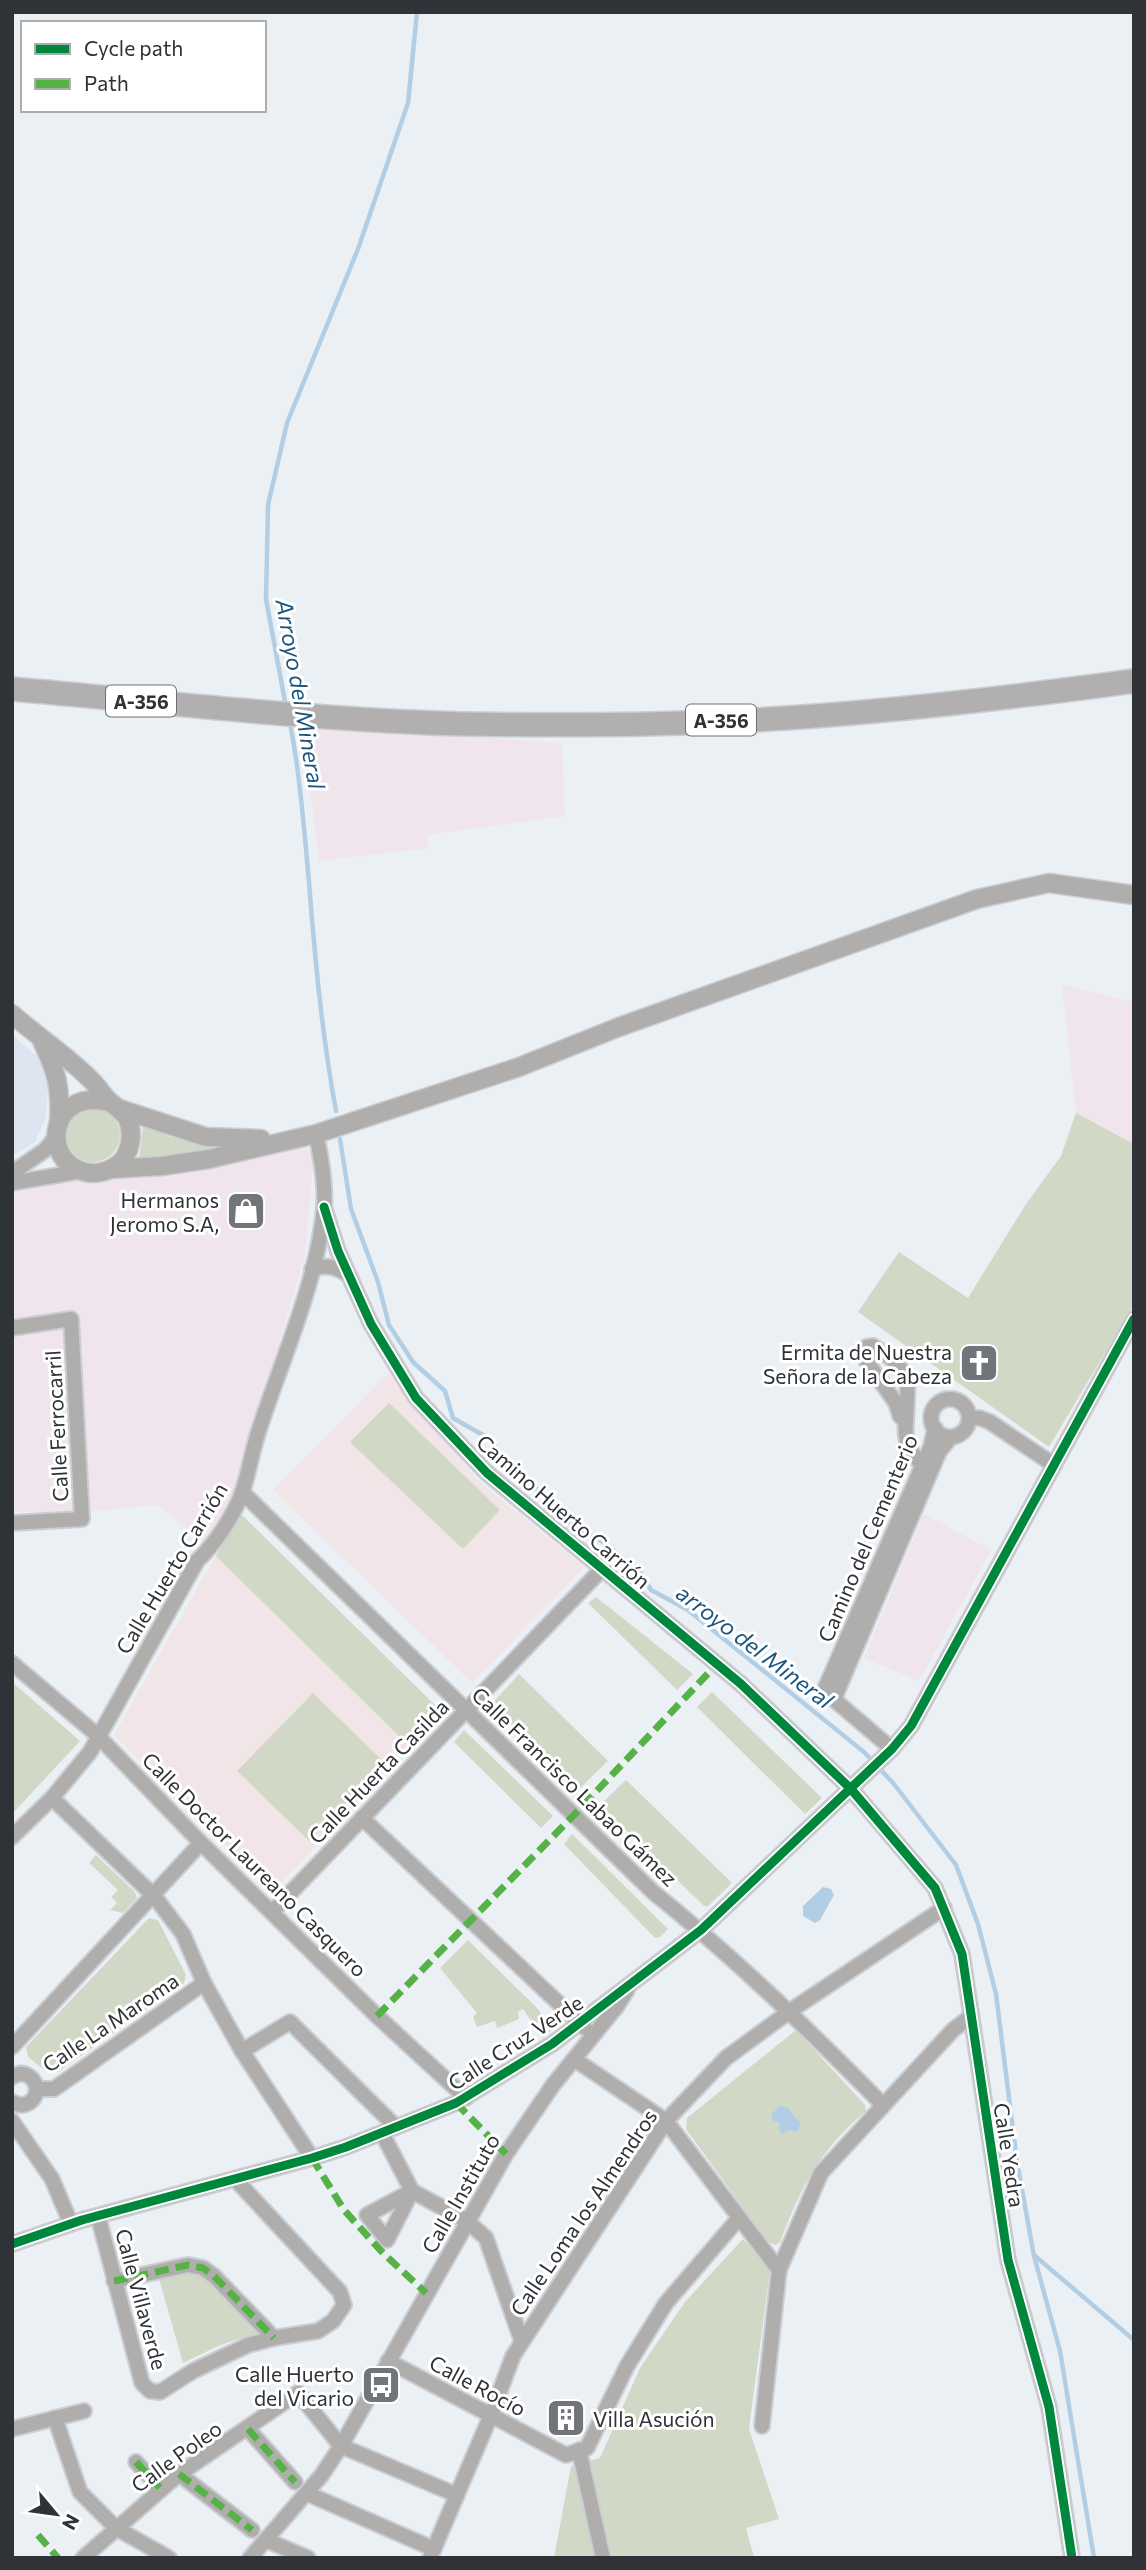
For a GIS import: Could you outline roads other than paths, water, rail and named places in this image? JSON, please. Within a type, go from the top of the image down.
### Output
[{"type":"main road","name":"A-356","points":[[12,690],[269,713],[461,723],[616,725],[800,717],[990,700],[1134,681]]},
{"type":"street","points":[[42,1041],[54,1066],[61,1092],[58,1147],[63,1157],[72,1166],[93,1173],[111,1169],[162,1166],[209,1159],[316,1134],[519,1067],[619,1027],[977,899],[1049,883],[1134,895]]},
{"type":"street","points":[[12,1014],[42,1041],[60,1052],[128,1119],[130,1146],[124,1157],[111,1169]]},
{"type":"street","points":[[12,1173],[45,1150],[73,1105],[84,1100],[97,1099],[206,1137],[292,1139]]},
{"type":"street","points":[[316,1134],[321,1159],[324,1207]]},
{"type":"street","points":[[12,1183],[82,1171]]},
{"type":"street","name":"Calle Huerto Carrión","points":[[12,1837],[52,1798],[90,1752],[97,1735],[197,1561],[213,1546],[242,1492],[257,1434],[312,1269],[324,1207]]},
{"type":"street","name":"Camino Huerto Carrión","points":[[324,1207],[349,1275],[371,1324],[416,1398],[487,1473],[741,1684],[851,1789]]},
{"type":"street","points":[[312,1269],[323,1265],[334,1266],[349,1275]]},
{"type":"street","name":"Calle Ferrocarril","points":[[12,1328],[71,1319],[82,1519],[12,1523]]},
{"type":"street","name":"Calle Cruz Verde","points":[[12,2244],[98,2216],[312,2158],[382,2133],[466,2098],[562,2036],[701,1930],[851,1789],[892,1749],[911,1726],[1134,1319]]},
{"type":"street","points":[[906,1422],[897,1402],[867,1362],[867,1347],[873,1346],[892,1359],[908,1377],[906,1439],[911,1452],[922,1464]]},
{"type":"street","points":[[955,1400],[968,1412],[969,1418],[966,1429],[951,1437],[934,1428],[932,1416],[937,1405],[943,1401],[955,1400]]},
{"type":"street","points":[[969,1418],[990,1422],[1054,1465]]},
{"type":"street","name":"Camino del Cementerio","points":[[829,1695],[934,1437],[934,1428]]},
{"type":"street","name":"Camino del Cementerio","points":[[829,1695],[939,1452],[951,1437]]},
{"type":"street","name":"Calle Francisco Labao Gámez","points":[[242,1492],[653,1892],[701,1930],[790,2011],[883,2105]]},
{"type":"street","name":"Calle Huerta Casilda","points":[[272,1912],[602,1569]]},
{"type":"street","name":"Calle Doctor Laureano Casquero","points":[[12,1663],[97,1735],[201,1843],[466,2098]]},
{"type":"street","points":[[829,1695],[892,1749]]},
{"type":"street","name":"Calle Yedra","points":[[851,1789],[935,1888],[962,1954],[1009,2260],[1049,2407],[1072,2558]]},
{"type":"street","points":[[52,1798],[155,1896],[183,1934],[204,1983],[242,2051],[312,2158]]},
{"type":"street","points":[[362,1818],[588,2031],[580,2048]]},
{"type":"street","points":[[12,2047],[155,1896],[201,1843]]},
{"type":"street","name":"Calle Loma los Almendros","points":[[432,2553],[513,2356],[666,2121],[726,2058],[790,2011],[944,1908]]},
{"type":"street","name":"Calle Cruz Verde","points":[[580,2048],[617,2006],[632,1981]]},
{"type":"street","name":"Calle La Maroma","points":[[13,2111],[33,2100],[37,2089],[54,2089],[204,1983]]},
{"type":"street","points":[[762,2426],[779,2270],[821,2173],[953,2030],[971,2017]]},
{"type":"street","points":[[242,2051],[290,2022],[396,2127]]},
{"type":"street","points":[[562,2036],[569,2035],[580,2048],[666,2121],[779,2270]]},
{"type":"street","name":"Calle Instituto","points":[[388,2361],[506,2154],[580,2048]]},
{"type":"street","points":[[14,2073],[27,2074],[37,2089]]},
{"type":"street","points":[[13,2111],[52,2179],[71,2224]]},
{"type":"street","points":[[382,2133],[412,2191],[467,2221],[486,2238],[522,2342]]},
{"type":"street","points":[[114,2281],[188,2265],[203,2268],[214,2276],[274,2338],[318,2331],[334,2321],[344,2305],[340,2292],[235,2179]]},
{"type":"street","name":"Calle Villaverde","points":[[98,2216],[142,2383],[150,2391],[160,2392],[228,2354],[274,2338]]},
{"type":"street","points":[[603,2558],[583,2449],[627,2366],[666,2303],[739,2218]]},
{"type":"street","points":[[250,2558],[321,2476],[341,2446],[388,2361]]},
{"type":"street","name":"Calle Rocío","points":[[388,2361],[566,2455],[583,2449]]},
{"type":"street","name":"Calle Poleo","points":[[83,2558],[180,2474],[248,2430],[298,2393],[341,2446]]},
{"type":"street","points":[[12,2429],[84,2410]]},
{"type":"street","points":[[55,2418],[80,2492],[116,2528],[169,2558]]},
{"type":"street","points":[[248,2430],[295,2482]]},
{"type":"street","points":[[341,2446],[457,2495]]},
{"type":"street","points":[[136,2462],[162,2489]]},
{"type":"street","points":[[180,2474],[252,2530]]},
{"type":"street","points":[[306,2493],[432,2553]]},
{"type":"street","points":[[266,2540],[308,2558]]},
{"type":"water","points":[[823,1887],[831,1889],[834,1895],[820,1920],[815,1923],[803,1916],[803,1906]]},
{"type":"water","points":[[779,2106],[787,2107],[801,2124],[797,2132],[790,2130],[782,2134],[779,2130],[780,2124],[772,2120],[772,2114]]},
{"type":"waterway","name":"Arroyo del Mineral","points":[[286,707],[266,599],[268,505],[287,423],[358,249],[408,103],[417,12]]},
{"type":"waterway","name":"Arroyo del Mineral","points":[[290,723],[301,802],[316,968],[336,1111]]},
{"type":"waterway","name":"arroyo del Mineral","points":[[340,1139],[351,1209],[378,1282],[389,1325],[413,1362],[445,1391],[453,1418],[490,1439],[522,1485],[543,1491],[560,1518],[603,1542],[641,1573],[651,1590],[688,1610],[864,1752],[894,1784],[956,1865],[978,1924],[996,1994],[1017,2162],[1034,2256],[1060,2351],[1094,2558]]},
{"type":"waterway","points":[[1035,2256],[1134,2340]]},
{"type":"place","name":"Hermanos Jeromo S.A,","points":[[246,1211]]},
{"type":"place","name":"Ermita de Nuestra Señora de la Cabeza","points":[[979,1363]]},
{"type":"place","name":"Calle Huerto del Vicario","points":[[381,2385]]},
{"type":"place","name":"Villa Asución","points":[[566,2418]]}]
